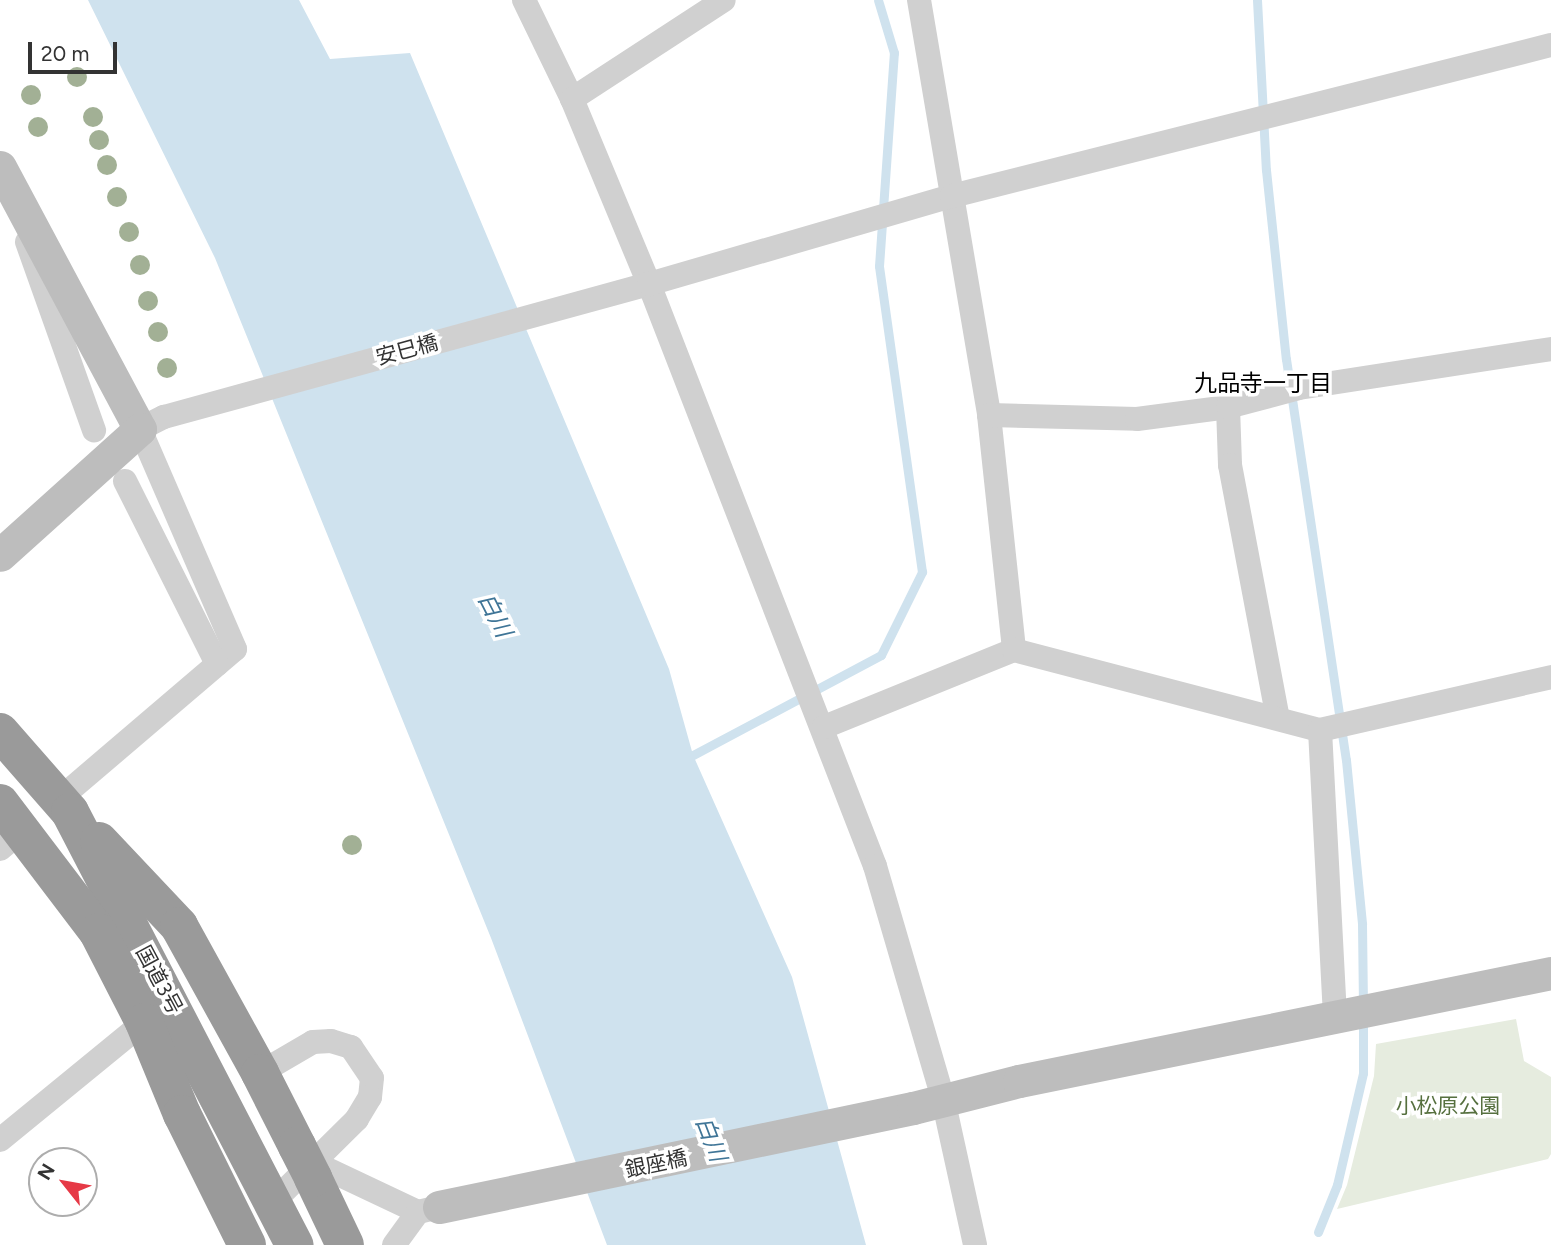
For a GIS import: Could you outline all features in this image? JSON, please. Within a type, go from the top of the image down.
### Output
[{"type":"highway","name":"国道3号","points":[[0,732],[64,806],[159,1015],[182,1114],[239,1241]]},
{"type":"highway","points":[[64,806],[179,926],[312,1164],[345,1245]]},
{"type":"highway","name":"国道3号","points":[[8,827],[98,932],[159,1015],[273,1202],[294,1245]]},
{"type":"street","points":[[524,0],[572,100],[649,284],[824,727],[875,866],[928,1103],[975,1245]]},
{"type":"street","points":[[572,100],[724,0]]},
{"type":"street","points":[[919,0],[989,415],[1014,650]]},
{"type":"street","name":"安巳橋","points":[[152,423],[649,284],[952,195],[1551,45]]},
{"type":"street","points":[[0,168],[152,423],[226,657]]},
{"type":"street","points":[[0,168],[94,430]]},
{"type":"street","points":[[989,415],[1137,419],[1228,407],[1299,388],[1551,349]]},
{"type":"street","points":[[1228,407],[1230,465],[1278,719]]},
{"type":"street","points":[[0,555],[152,423]]},
{"type":"street","points":[[125,481],[226,657]]},
{"type":"street","points":[[824,727],[1014,650],[1320,730],[1551,677]]},
{"type":"street","points":[[64,806],[226,657]]},
{"type":"street","points":[[1320,730],[1335,1015]]},
{"type":"street","name":"銀座橋","points":[[429,1210],[1335,1015],[1551,973]]},
{"type":"street","points":[[0,1140],[159,1015]]},
{"type":"street","points":[[239,1241],[273,1202],[356,1119],[370,1097],[372,1078],[351,1047],[331,1041],[313,1042],[260,1073]]},
{"type":"street","points":[[312,1164],[429,1210],[394,1245]]},
{"type":"green space","name":"小松原公園","points":[[1516,1019],[1524,1061],[1551,1077],[1551,1154],[1548,1159],[1337,1209],[1347,1185],[1374,1076],[1376,1044]]},
{"type":"water","name":"白川","points":[[88,0],[299,0],[330,59],[410,53],[669,669],[693,755],[792,977],[866,1245],[607,1245],[491,938],[215,258]]},
{"type":"waterway","points":[[693,755],[881,655],[922,572],[879,266],[894,53],[878,0]]},
{"type":"waterway","points":[[1257,0],[1266,170],[1286,359],[1346,760],[1362,924],[1363,1003]]},
{"type":"waterway","points":[[1318,1232],[1337,1185],[1363,1073],[1363,1017]]},
{"type":"district","name":"九品寺一丁目","points":[[1263,383]]}]
